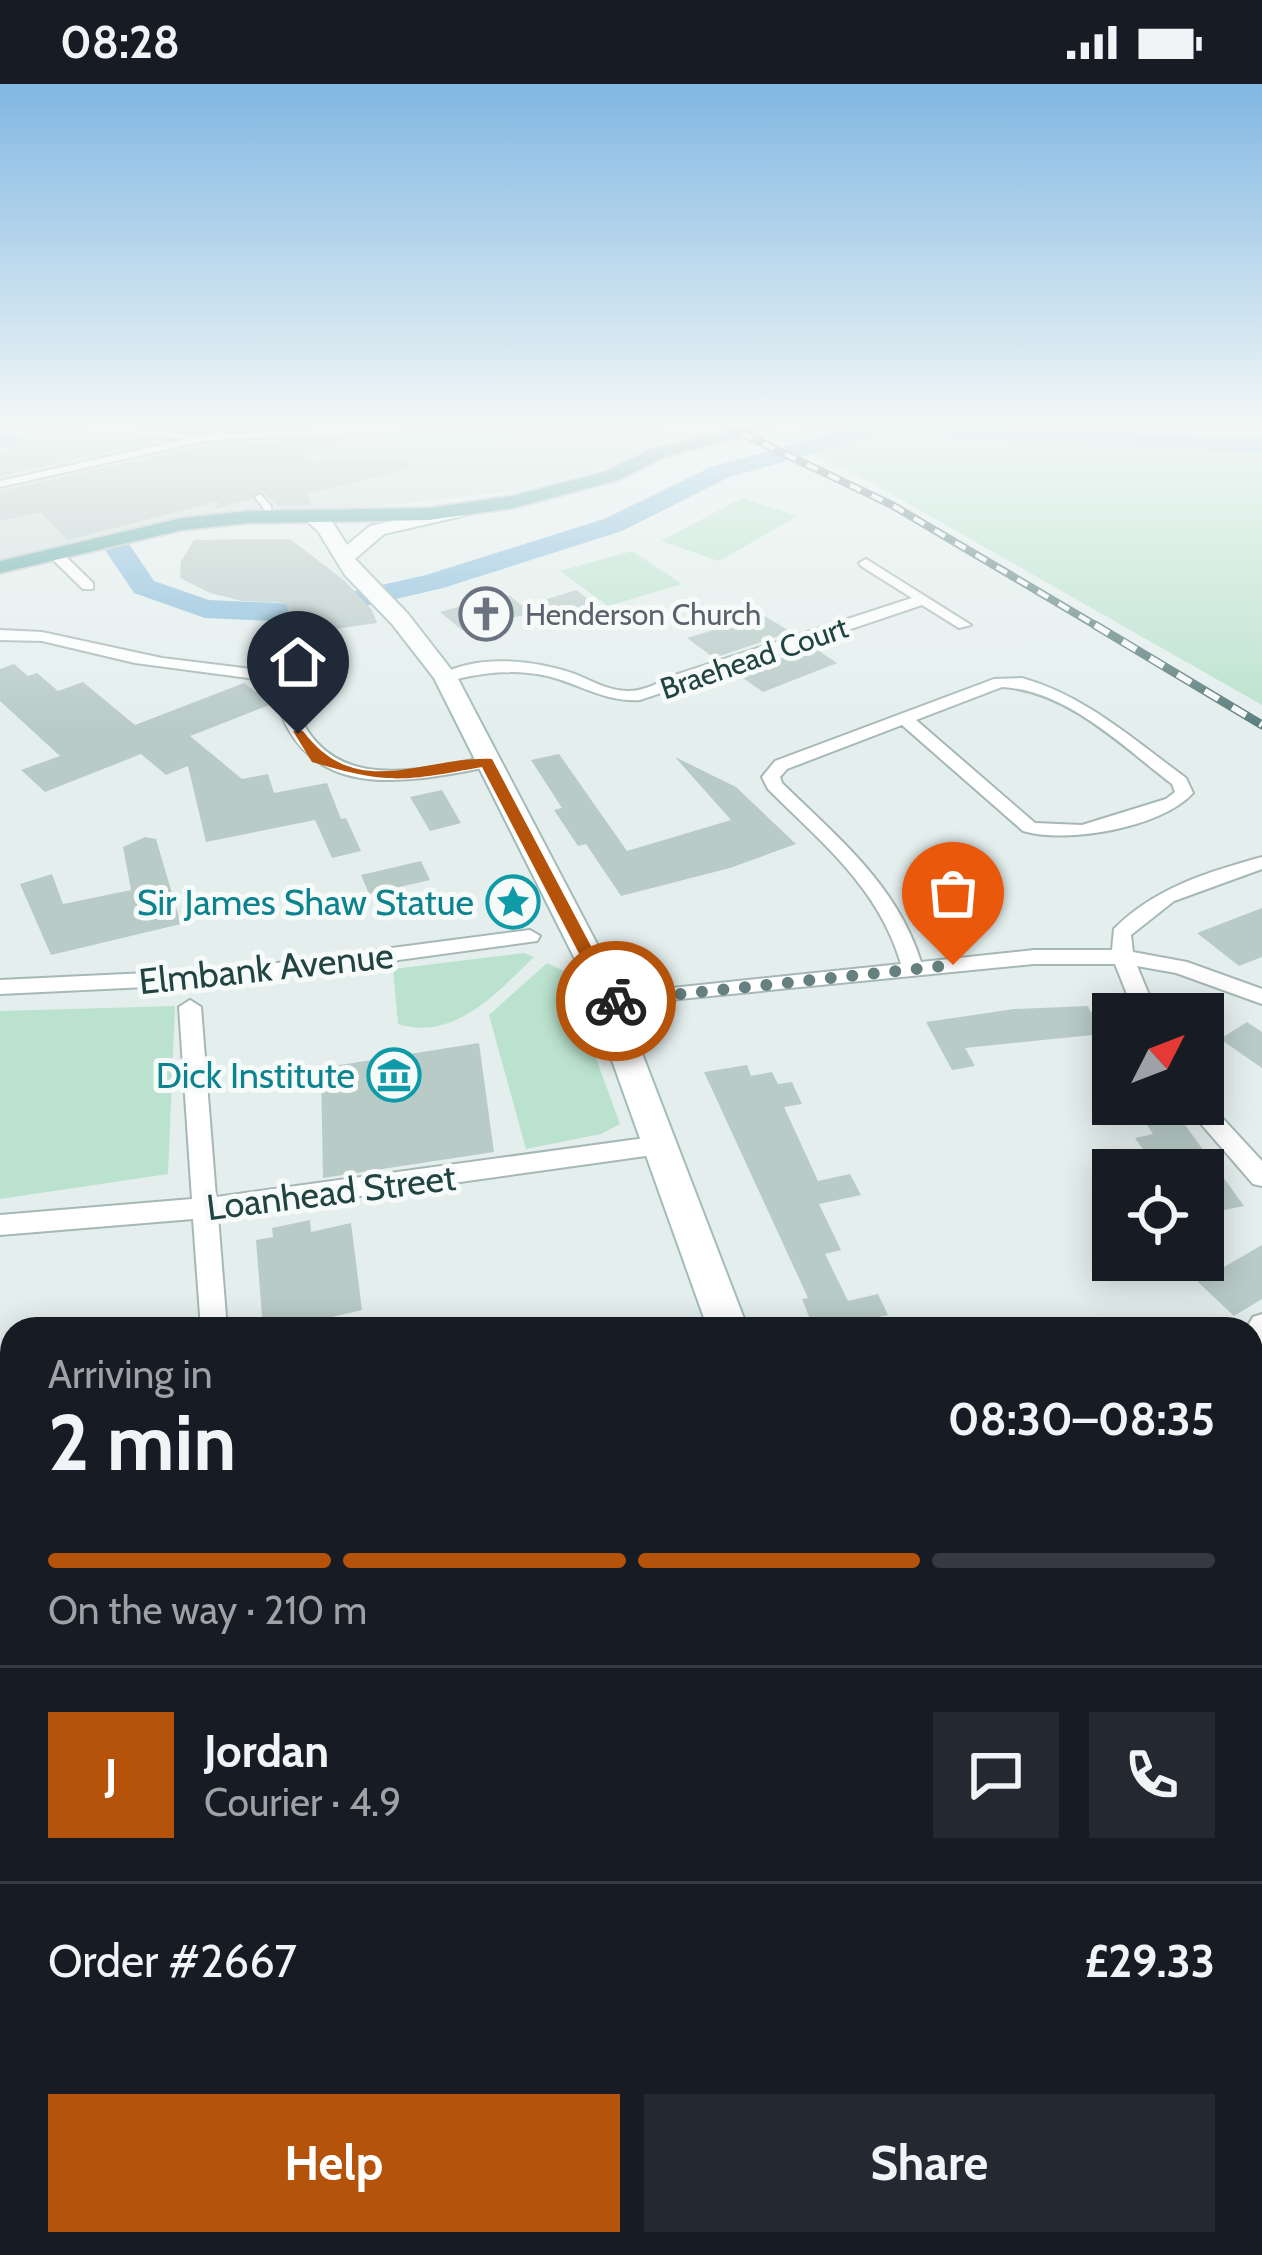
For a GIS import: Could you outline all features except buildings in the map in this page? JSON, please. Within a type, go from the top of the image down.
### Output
[{"type":"main road","points":[[0,567],[181,524]]},
{"type":"main road","points":[[322,524],[367,586],[445,677],[593,965],[724,1317]]},
{"type":"main road","points":[[345,557],[377,530],[402,524]]},
{"type":"street","points":[[54,553],[88,586]]},
{"type":"street","name":"Braehead Court","points":[[866,563],[964,626]]},
{"type":"street","name":"Braehead Court","points":[[445,677],[477,667],[550,672],[622,700],[652,695],[678,680],[922,600]]},
{"type":"street","points":[[0,635],[62,639],[109,653],[328,682]]},
{"type":"street","points":[[280,676],[298,734],[317,759],[355,772],[398,778],[487,762]]},
{"type":"street","points":[[906,720],[1029,827],[1048,834],[1069,834],[1172,802],[1184,793],[1180,782],[1038,685],[1000,682],[781,765],[772,777],[774,785],[895,912],[913,970]]},
{"type":"street","points":[[1138,993],[1123,957],[1121,934],[1139,913],[1178,891],[1262,863]]},
{"type":"street","name":"Elmbank Avenue","points":[[1,984],[231,976],[530,936]]},
{"type":"street","points":[[605,1002],[1034,957],[1123,957],[1180,967],[1262,997]]},
{"type":"street","points":[[190,1007],[213,1317]]},
{"type":"street","points":[[1216,1125],[1262,1177]]},
{"type":"street","name":"Loanhead Street","points":[[0,1225],[206,1208],[660,1145]]},
{"type":"shaded area","points":[[0,524],[162,524],[0,564]]},
{"type":"green space","points":[[692,524],[783,524],[719,561],[661,541]]},
{"type":"green space","points":[[945,524],[1262,524],[1262,705]]},
{"type":"green space","points":[[632,551],[682,584],[608,606],[560,571]]},
{"type":"green space","points":[[524,953],[534,957],[457,1020],[419,1028],[398,1024],[393,969]]},
{"type":"green space","points":[[547,963],[564,971],[620,1124],[601,1134],[526,1149],[489,1015]]},
{"type":"green space","points":[[175,1006],[168,1174],[0,1199],[0,1011]]},
{"type":"waterway","points":[[119,550],[144,587],[205,609],[297,613],[433,582],[614,524]]},
{"type":"railway","points":[[925,524],[1100,628]]},
{"type":"railway","points":[[1095,625],[1262,725]]},
{"type":"way so far","points":[[616,1001],[953,965]]},
{"type":"place","name":"Henderson Church","points":[[486,614]]},
{"type":"place","name":"Sir James Shaw Statue","points":[[513,902]]},
{"type":"place","name":"Dick Institute","points":[[394,1075]]},
{"type":"route","points":[[298,734],[317,759],[374,776],[398,778],[487,762],[593,965],[605,1002],[616,1001]]}]
